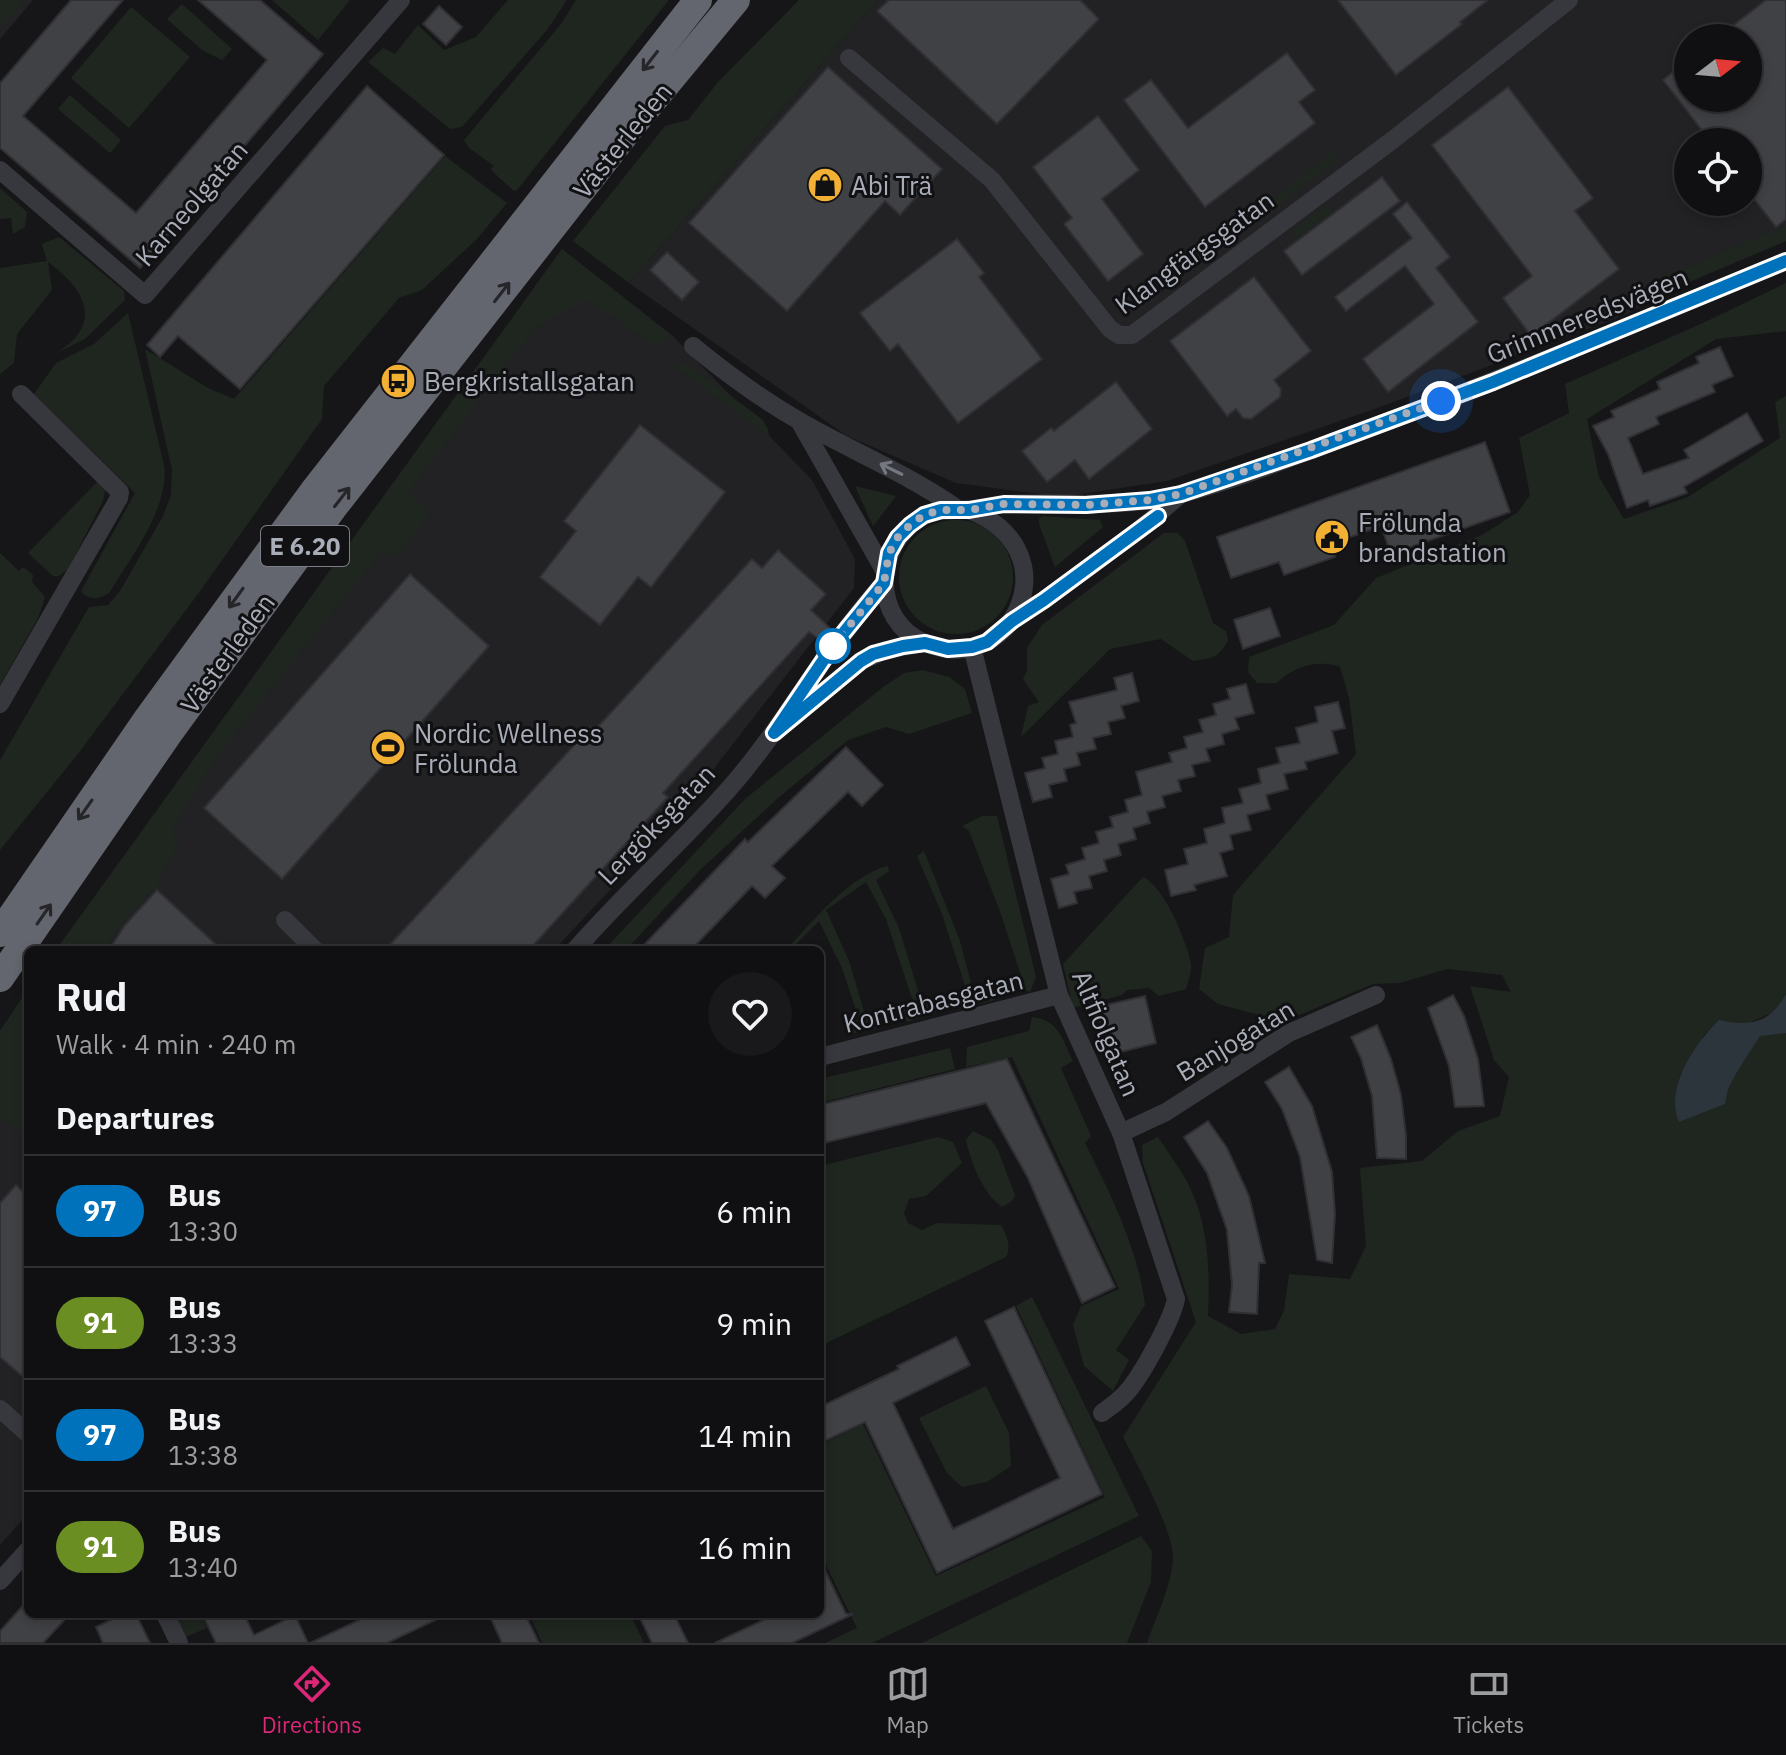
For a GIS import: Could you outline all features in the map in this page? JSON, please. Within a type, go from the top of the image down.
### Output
[{"type":"highway","name":"Västerleden","points":[[0,933],[148,718],[313,492],[698,0]]},
{"type":"highway","name":"Västerleden","points":[[0,978],[169,733],[333,508],[630,128],[736,0]]},
{"type":"street","name":"Karneolgatan","points":[[0,170],[145,295],[401,0]]},
{"type":"street","name":"Klangfärgsgatan","points":[[849,58],[992,180],[1110,329],[1119,335],[1132,335],[1394,139],[1569,0]]},
{"type":"street","name":"Grimmeredsvägen","points":[[964,509],[1004,504],[1128,503],[1181,494],[1311,450],[1493,382],[1786,261]]},
{"type":"street","points":[[693,346],[800,422],[964,509],[988,517],[1004,529],[1016,545],[1023,563],[1025,583],[1021,603],[1012,621],[987,642],[948,649],[925,643],[901,625],[886,598],[884,576],[893,545],[910,525],[933,512],[964,509]]},
{"type":"street","points":[[0,704],[120,492],[21,394]]},
{"type":"street","points":[[800,422],[884,576]]},
{"type":"street","name":"Grimmeredsvägen","points":[[1012,621],[1158,516],[1181,494]]},
{"type":"street","name":"Lergöksgatan","points":[[578,946],[612,907],[726,792],[774,733],[884,576]]},
{"type":"street","name":"Lergöksgatan","points":[[774,733],[861,661],[886,650],[925,643]]},
{"type":"street","name":"Altfiolgatan","points":[[972,647],[1059,995],[1121,1133],[1176,1299],[1174,1311],[1127,1393],[1102,1413]]},
{"type":"street","points":[[285,920],[311,946]]},
{"type":"street","name":"Kontrabasgatan","points":[[824,1056],[1059,995]]},
{"type":"street","name":"Banjogatan","points":[[1121,1133],[1191,1097],[1289,1033],[1376,995]]},
{"type":"street","points":[[0,1409],[24,1430]]},
{"type":"street","points":[[0,1581],[24,1554]]},
{"type":"street","points":[[167,1618],[179,1643]]},
{"type":"shaded area","points":[[0,0],[33,0],[0,39]]},
{"type":"shaded area","points":[[0,0],[22,0],[16,11],[0,25]]},
{"type":"shaded area","points":[[272,0],[350,0],[318,40]]},
{"type":"shaded area","points":[[508,0],[567,0],[547,30],[462,127],[450,129],[368,62],[383,48],[395,54],[418,25],[444,50],[476,37]]},
{"type":"shaded area","points":[[576,0],[669,0],[514,191],[493,172],[491,169],[494,166],[469,148],[464,140],[561,24]]},
{"type":"shaded area","points":[[799,0],[878,0],[629,283],[573,241],[665,126],[688,120],[718,82]]},
{"type":"shaded area","points":[[878,0],[1786,0],[1786,241],[1670,290],[1627,314],[1380,407],[1167,481],[1061,497],[956,483],[847,436],[629,283]]},
{"type":"shaded area","points":[[182,4],[232,49],[222,60],[202,50],[167,19]]},
{"type":"shaded area","points":[[131,7],[190,57],[129,128],[71,78]]},
{"type":"shaded area","points":[[70,95],[121,140],[110,153],[58,109]]},
{"type":"shaded area","points":[[1335,151],[1339,158],[1257,220],[1255,213]]},
{"type":"shaded area","points":[[445,156],[507,203],[477,239],[422,290],[399,298],[324,386],[322,419],[198,594],[77,755],[0,850],[0,760],[89,607],[108,605],[120,591],[163,516],[171,495],[172,470],[145,349],[208,388],[234,399]]},
{"type":"shaded area","points":[[0,188],[27,212],[25,227],[13,234],[11,218],[0,219]]},
{"type":"shaded area","points":[[1329,203],[1334,211],[1296,240],[1291,232]]},
{"type":"shaded area","points":[[1786,225],[1786,241],[1670,290],[1661,276],[1692,266]]},
{"type":"shaded area","points":[[59,237],[124,291],[125,300],[85,339],[57,353],[72,342],[81,330],[85,318],[84,307],[72,284],[48,262],[52,290],[17,334],[14,363],[0,374],[0,268],[47,261],[42,244]]},
{"type":"shaded area","points":[[562,249],[674,337],[812,480],[855,559],[854,588],[667,829],[558,946],[59,946]]},
{"type":"shaded area","points":[[562,249],[674,337],[654,345],[587,300],[535,328],[408,492],[431,514],[394,559],[382,551],[212,763],[171,832],[179,844],[160,874],[158,885],[124,920],[106,946],[59,946]]},
{"type":"shaded area","points":[[1786,283],[1786,331],[1716,339],[1587,419],[1599,477],[1624,519],[1688,497],[1780,438],[1775,402],[1786,396],[1786,994],[1776,1011],[1744,1025],[1719,1021],[1705,1034],[1682,1073],[1680,1121],[1725,1104],[1730,1085],[1760,1035],[1786,1033],[1786,1643],[1147,1643],[1169,1580],[1172,1548],[1154,1498],[1123,1437],[1196,1322],[1143,1163],[1142,1145],[1158,1137],[1194,1196],[1206,1246],[1208,1316],[1241,1334],[1275,1329],[1284,1311],[1289,1274],[1350,1279],[1366,1246],[1360,1168],[1422,1161],[1458,1131],[1500,1116],[1509,1077],[1494,1060],[1470,986],[1511,992],[1502,975],[1447,969],[1400,983],[1373,984],[1297,1016],[1263,1016],[1218,1004],[1199,989],[1205,948],[1229,937],[1233,895],[1356,754],[1349,698],[1340,667],[1315,664],[1290,673],[1277,683],[1257,683],[1248,672],[1249,657],[1334,625],[1376,578],[1482,535],[1518,512],[1530,495],[1519,438],[1569,413],[1565,384]]},
{"type":"shaded area","points":[[128,313],[164,465],[164,481],[155,515],[110,592],[91,598],[81,591],[135,493],[34,394],[56,363],[94,344]]},
{"type":"shaded area","points":[[681,363],[690,366],[762,419],[769,439],[673,365]]},
{"type":"shaded area","points":[[101,478],[106,487],[103,501],[68,569],[59,576],[53,576],[28,553]]},
{"type":"shaded area","points":[[855,486],[896,496],[873,526]]},
{"type":"shaded area","points":[[1042,516],[1100,520],[1103,527],[1055,567],[1039,524]]},
{"type":"shaded area","points":[[956,520],[978,524],[996,537],[1009,555],[1013,577],[1009,599],[996,617],[978,630],[956,634],[934,630],[916,617],[903,599],[899,577],[903,555],[916,537],[934,524]]},
{"type":"shaded area","points":[[1164,533],[1178,533],[1185,541],[1213,623],[1226,631],[1228,640],[1225,646],[1214,656],[1193,661],[1161,639],[1110,649],[1021,737],[1028,706],[1039,702],[1023,679],[1027,671],[1027,648],[1042,625]]},
{"type":"shaded area","points":[[0,553],[19,571],[23,567],[33,575],[32,582],[45,597],[38,618],[0,685]]},
{"type":"shaded area","points":[[923,670],[949,677],[965,689],[972,713],[909,734],[886,727],[848,740],[777,799],[699,871],[630,946],[608,946],[745,799],[904,673]]},
{"type":"shaded area","points":[[982,816],[997,816],[1036,977],[1030,992],[1011,983],[1022,979],[969,831],[962,826]]},
{"type":"shaded area","points":[[924,851],[960,941],[973,991],[995,985],[998,994],[995,1000],[960,1008],[951,1001],[952,997],[967,992],[942,914],[917,856]]},
{"type":"shaded area","points":[[888,866],[889,871],[876,880],[899,928],[922,1004],[936,1002],[937,1012],[908,1022],[900,1016],[899,1010],[914,1005],[886,919],[866,882],[826,910],[849,961],[866,1018],[880,1015],[883,1021],[880,1027],[851,1034],[847,1025],[859,1019],[842,968],[819,921],[794,946],[790,946],[846,889]]},
{"type":"shaded area","points":[[1143,877],[1159,891],[1185,942],[1191,967],[1186,989],[1159,996],[1149,988],[1127,990],[1122,995],[1073,1008],[1063,964]]},
{"type":"shaded area","points":[[1786,994],[1786,1033],[1760,1036],[1730,1085],[1725,1104],[1679,1122],[1675,1109],[1679,1081],[1684,1067],[1710,1030],[1719,1020],[1740,1023],[1766,1017]]},
{"type":"shaded area","points":[[24,995],[24,1518],[0,1545],[0,1031]]},
{"type":"shaded area","points":[[24,995],[24,1134],[0,1119],[0,1031]]},
{"type":"shaded area","points":[[1032,1017],[1054,1026],[1073,1061],[1061,1068],[1091,1136],[1085,1143],[1122,1221],[1141,1284],[1145,1305],[1116,1350],[1129,1360],[1113,1391],[1084,1366],[1073,1325],[1081,1306],[1119,1289],[1012,1057],[966,1067],[967,1047],[1029,1031]]},
{"type":"shaded area","points":[[950,1048],[955,1069],[824,1102],[824,1078]]},
{"type":"shaded area","points":[[973,1131],[991,1140],[998,1150],[1015,1195],[1002,1207],[989,1194],[975,1168],[966,1140]]},
{"type":"shaded area","points":[[938,1137],[953,1142],[962,1163],[926,1196],[909,1199],[904,1213],[908,1223],[922,1230],[937,1223],[1001,1225],[1008,1253],[1006,1257],[824,1344],[824,1165]]},
{"type":"shaded area","points":[[1032,1297],[1139,1516],[872,1643],[825,1643],[857,1628],[824,1561],[824,1443],[863,1424],[936,1576],[1105,1497],[1016,1306]]},
{"type":"shaded area","points":[[986,1386],[1009,1433],[1011,1466],[987,1482],[962,1487],[947,1473],[919,1418]]},
{"type":"shaded area","points":[[1141,1536],[1152,1551],[1151,1582],[1127,1643],[922,1643]]},
{"type":"shaded area","points":[[174,1618],[202,1618],[207,1628],[183,1638]]},
{"type":"shaded area","points":[[531,1618],[632,1618],[644,1643],[542,1643]]},
{"type":"building","points":[[71,0],[123,0],[23,116],[136,213],[267,60],[198,0],[260,0],[323,54],[140,268],[0,148],[0,83]]},
{"type":"building","points":[[889,0],[1080,0],[1099,19],[997,124],[877,11]]},
{"type":"building","points":[[1338,0],[1488,0],[1396,75]]},
{"type":"building","points":[[1766,0],[1786,0],[1786,219],[1776,227],[1762,209],[1762,128],[1700,128],[1688,112],[1762,112],[1762,24],[1735,24]]},
{"type":"building","points":[[439,6],[462,27],[446,45],[423,24]]},
{"type":"building","points":[[1287,53],[1315,90],[1299,102],[1315,123],[1205,207],[1124,100],[1151,80],[1188,128]]},
{"type":"building","name":"Abi Trä","points":[[828,67],[942,169],[900,215],[885,201],[787,311],[689,223]]},
{"type":"building","points":[[1674,71],[1674,94],[1663,80]]},
{"type":"building","points":[[367,86],[444,155],[240,389],[178,336],[160,357],[147,345]]},
{"type":"building","points":[[1508,87],[1593,198],[1575,211],[1619,269],[1531,336],[1503,298],[1532,276],[1432,145]]},
{"type":"building","points":[[1098,116],[1139,170],[1102,199],[1143,254],[1108,281],[1064,224],[1072,218],[1033,167]]},
{"type":"building","points":[[1382,177],[1400,201],[1302,275],[1284,251]]},
{"type":"building","points":[[1407,202],[1450,257],[1436,268],[1478,322],[1388,392],[1363,359],[1434,304],[1405,266],[1346,311],[1335,297],[1412,238],[1393,214]]},
{"type":"building","points":[[957,239],[984,273],[979,277],[1042,359],[958,423],[898,344],[890,351],[860,313]]},
{"type":"building","points":[[667,252],[699,282],[682,300],[650,270]]},
{"type":"building","points":[[1254,277],[1311,351],[1274,380],[1281,389],[1280,397],[1251,419],[1243,418],[1236,409],[1227,416],[1170,341]]},
{"type":"building","points":[[1720,347],[1733,376],[1712,385],[1715,392],[1656,417],[1659,424],[1628,438],[1643,474],[1689,458],[1684,450],[1747,413],[1763,441],[1684,487],[1687,493],[1650,506],[1648,500],[1627,508],[1608,454],[1593,426],[1614,417],[1611,411],[1660,389],[1657,382],[1699,363],[1696,357]]},
{"type":"building","points":[[1116,382],[1152,429],[1089,479],[1075,460],[1047,482],[1022,451],[1051,428],[1054,431]]},
{"type":"building","points":[[640,425],[725,492],[651,587],[638,577],[600,625],[540,577],[576,531],[564,521]]},
{"type":"building","points":[[1485,442],[1510,512],[1391,554],[1381,526],[1331,544],[1335,557],[1284,575],[1279,562],[1231,578],[1217,537]]},
{"type":"building","points":[[778,550],[826,594],[811,610],[831,629],[822,641],[809,632],[663,793],[668,797],[533,946],[389,946],[591,727],[595,730],[752,559],[762,568]]},
{"type":"building","points":[[410,574],[489,646],[282,879],[204,808]]},
{"type":"building","points":[[1270,608],[1280,636],[1243,649],[1234,620]]},
{"type":"building","points":[[1132,673],[1139,701],[1121,706],[1125,718],[1108,722],[1111,734],[1093,738],[1096,749],[1077,753],[1080,765],[1064,769],[1067,781],[1049,785],[1052,797],[1033,802],[1025,773],[1045,768],[1042,758],[1058,754],[1055,741],[1073,737],[1070,725],[1076,723],[1069,702],[1117,690],[1114,678]]},
{"type":"building","points":[[1246,684],[1254,713],[1235,718],[1239,729],[1222,734],[1224,744],[1206,749],[1210,761],[1192,765],[1195,776],[1178,780],[1181,791],[1162,796],[1165,807],[1147,812],[1150,823],[1133,828],[1136,839],[1118,844],[1121,855],[1104,860],[1107,871],[1089,876],[1092,888],[1074,892],[1077,903],[1059,908],[1051,879],[1069,874],[1066,865],[1085,859],[1082,848],[1099,843],[1096,832],[1113,827],[1110,817],[1128,812],[1125,800],[1142,795],[1136,772],[1172,762],[1169,753],[1187,748],[1184,737],[1203,732],[1199,720],[1216,715],[1213,704],[1230,699],[1227,689]]},
{"type":"building","points":[[1338,702],[1345,728],[1332,731],[1338,753],[1305,762],[1307,769],[1284,774],[1288,789],[1266,795],[1270,809],[1247,815],[1251,830],[1230,835],[1233,849],[1220,853],[1227,876],[1194,885],[1196,890],[1171,896],[1165,870],[1188,864],[1184,849],[1207,843],[1204,829],[1225,823],[1222,808],[1243,803],[1239,789],[1261,783],[1258,769],[1280,763],[1276,748],[1300,743],[1296,728],[1318,722],[1315,707]]},
{"type":"building","points":[[846,747],[883,785],[862,806],[848,792],[772,866],[785,878],[765,898],[752,886],[695,946],[643,946],[745,839],[748,842]]},
{"type":"building","points":[[157,890],[218,946],[112,946],[125,925]]},
{"type":"building","points":[[1453,995],[1464,1016],[1478,1059],[1484,1106],[1455,1107],[1449,1066],[1428,1008]]},
{"type":"building","points":[[1145,996],[1156,1043],[1109,1055],[1097,1007]]},
{"type":"building","points":[[1377,1025],[1401,1095],[1406,1159],[1377,1158],[1372,1096],[1351,1037]]},
{"type":"building","points":[[1007,1059],[1115,1287],[1082,1303],[1028,1178],[986,1103],[824,1143],[824,1104]]},
{"type":"building","points":[[1289,1067],[1312,1106],[1332,1172],[1335,1214],[1332,1263],[1317,1260],[1300,1157],[1282,1109],[1265,1082]]},
{"type":"building","points":[[1208,1121],[1227,1148],[1249,1196],[1265,1263],[1259,1263],[1257,1314],[1229,1312],[1232,1285],[1227,1230],[1207,1173],[1184,1137]]},
{"type":"building","points":[[16,1185],[24,1192],[24,1378],[0,1357],[0,1203]]},
{"type":"building","points":[[1014,1307],[1102,1494],[937,1573],[865,1422],[824,1441],[824,1405],[956,1337],[970,1365],[893,1403],[953,1529],[1060,1478],[985,1321]]},
{"type":"building","points":[[824,1568],[846,1614],[853,1614],[792,1643],[715,1643],[768,1618],[824,1618]]},
{"type":"building","points":[[24,1604],[24,1618],[66,1618],[43,1643],[0,1643],[0,1631]]},
{"type":"building","points":[[115,1618],[138,1618],[150,1643],[103,1643],[96,1627]]},
{"type":"building","points":[[204,1618],[246,1618],[254,1635],[289,1618],[296,1618],[308,1643],[216,1643]]},
{"type":"building","points":[[363,1618],[440,1618],[387,1643],[310,1643]]},
{"type":"building","points":[[491,1618],[527,1618],[539,1643],[502,1643]]},
{"type":"building","points":[[640,1618],[676,1618],[688,1643],[652,1643]]},
{"type":"bus line","name":"97","points":[[1158,516],[987,642],[948,649],[925,643],[873,654],[774,733],[833,646],[884,583],[889,553],[898,537],[924,515],[941,510],[969,510],[1004,504],[1128,503],[1181,494],[1311,450],[1493,382],[1786,261]]},
{"type":"place","name":"Abi Trä","points":[[825,185]]},
{"type":"place","name":"Bergkristallsgatan","points":[[398,381]]},
{"type":"place","name":"Frölunda brandstation","points":[[1332,537]]},
{"type":"place","name":"Nordic Wellness Frölunda","points":[[388,748]]},
{"type":"route","points":[[833,646],[884,583],[889,553],[898,537],[924,515],[941,510],[969,510],[1004,504],[1128,503],[1181,494],[1441,401]]}]
